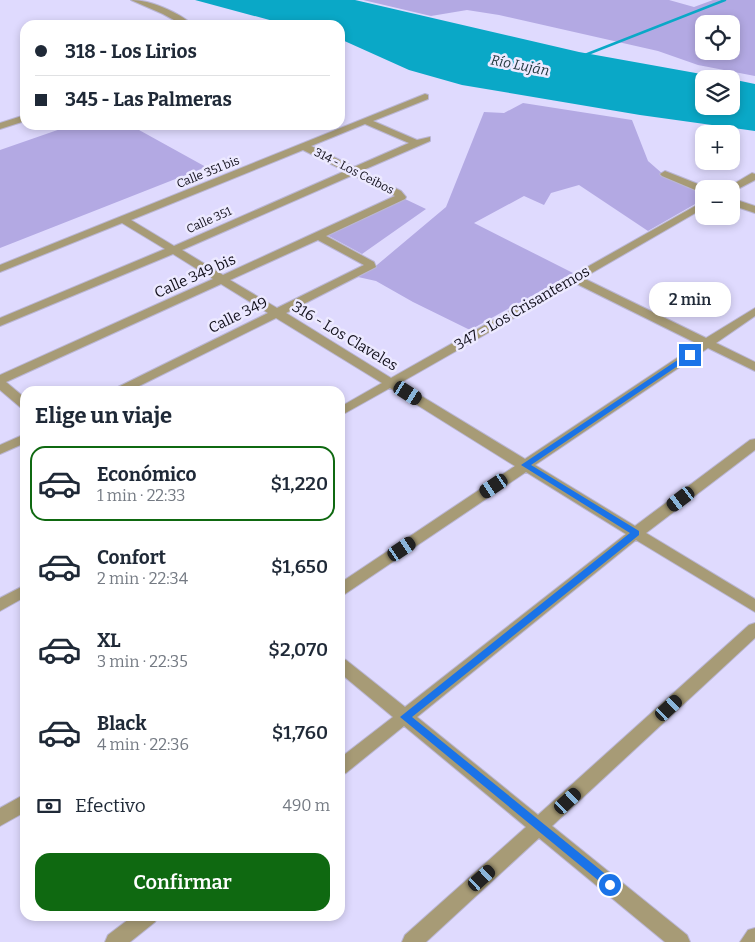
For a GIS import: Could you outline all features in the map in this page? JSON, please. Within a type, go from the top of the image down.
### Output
[{"type":"street","points":[[135,0],[166,12],[180,20]]},
{"type":"street","name":"Calle 351 bis","points":[[0,269],[425,98]]},
{"type":"street","points":[[0,126],[20,120]]},
{"type":"street","name":"Calle 351","points":[[0,322],[173,250],[422,141],[367,122]]},
{"type":"street","name":"314 - Los Ceibos","points":[[305,147],[397,193],[401,197]]},
{"type":"street","points":[[665,174],[695,186]]},
{"type":"street","points":[[740,184],[754,176]]},
{"type":"street","name":"Calle 349 bis","points":[[0,380],[401,197]]},
{"type":"street","points":[[740,204],[755,210]]},
{"type":"street","name":"347 - Los Crisantemos","points":[[345,409],[695,209]]},
{"type":"street","name":"316 - Los Claveles","points":[[123,219],[755,606]]},
{"type":"street","name":"Calle 349","points":[[130,386],[370,267],[370,264],[318,236]]},
{"type":"street","points":[[574,278],[755,367]]},
{"type":"street","points":[[345,587],[755,311]]},
{"type":"street","points":[[0,384],[20,400]]},
{"type":"street","points":[[0,450],[20,440]]},
{"type":"street","points":[[345,764],[636,533],[755,443]]},
{"type":"street","points":[[0,604],[20,593]]},
{"type":"street","points":[[412,942],[755,629]]},
{"type":"street","points":[[345,668],[680,942]]},
{"type":"street","points":[[0,818],[20,805]]},
{"type":"street","points":[[115,942],[142,921]]},
{"type":"street","points":[[750,942],[755,937]]},
{"type":"shaded area","points":[[363,0],[669,0],[694,7],[713,0],[755,0],[755,76],[740,73],[740,70],[724,70],[698,65],[658,51],[499,15],[467,10],[431,16]]},
{"type":"shaded area","points":[[523,103],[632,120],[648,161],[664,175],[695,189],[695,204],[648,231],[579,185],[551,193],[544,205],[524,196],[474,223],[573,273],[470,330],[413,302],[376,281],[358,277],[371,270],[446,207],[484,112],[504,113]]},
{"type":"shaded area","points":[[58,130],[139,130],[206,167],[0,248],[0,150]]},
{"type":"shaded area","points":[[405,199],[426,209],[362,254],[327,235]]},
{"type":"water","name":"Río Luján","points":[[195,0],[355,0],[579,52],[695,73],[695,115],[740,115],[740,81],[755,84],[755,131],[740,129],[740,125],[712,125],[640,115],[462,85],[409,70],[345,41],[345,20],[269,20]]},
{"type":"waterway","points":[[585,55],[725,0]]},
{"type":"route","points":[[610,885],[405,717],[636,533],[526,465],[690,355]]}]
